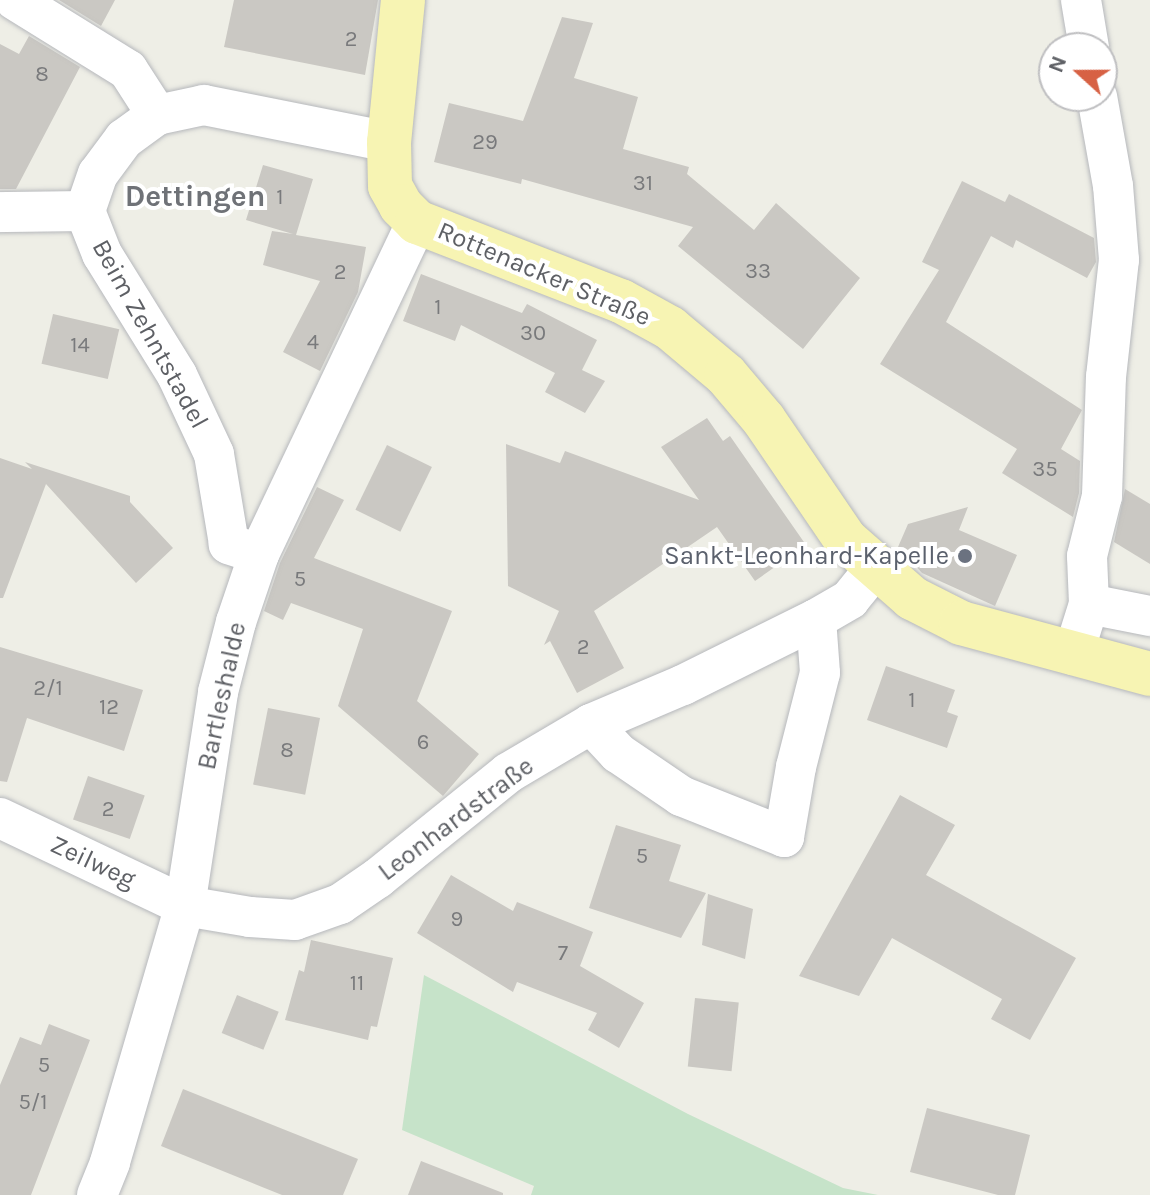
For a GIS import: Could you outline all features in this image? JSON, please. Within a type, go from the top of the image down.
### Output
[{"type":"main road","name":"Rottenacker Straße","points":[[403,0],[389,142],[390,186],[401,206],[417,222],[621,301],[670,328],[726,375],[764,420],[846,540],[912,598],[961,623],[1150,674]]},
{"type":"street","points":[[15,0],[128,70],[157,115]]},
{"type":"street","points":[[1081,0],[1086,32]]},
{"type":"street","name":"Beim Zehntstadel","points":[[259,554],[229,544],[214,454],[177,375],[102,254],[85,211],[98,174],[124,139],[157,115],[204,105],[389,142]]},
{"type":"street","points":[[1073,655],[1089,604],[1087,556],[1102,496],[1106,377],[1119,260],[1113,186],[1100,112]]},
{"type":"street","points":[[0,212],[85,211]]},
{"type":"street","name":"Bartleshalde","points":[[97,1195],[110,1162],[185,906],[218,692],[236,622],[259,554],[417,222]]},
{"type":"street","name":"Leonhardstraße","points":[[185,906],[250,917],[295,920],[340,904],[378,878],[508,773],[591,724],[683,685],[816,619],[850,599],[876,567]]},
{"type":"street","points":[[1089,604],[1150,616]]},
{"type":"street","points":[[591,724],[618,753],[681,796],[784,837],[796,767],[820,673],[816,619]]},
{"type":"street","name":"Zeilweg","points":[[0,818],[185,906]]},
{"type":"green space","points":[[424,975],[688,1114],[843,1188],[878,1195],[531,1195],[534,1186],[402,1130]]},
{"type":"building","points":[[59,0],[115,0],[101,26]]},
{"type":"building","points":[[234,0],[378,0],[365,75],[224,47]]},
{"type":"building","points":[[562,17],[593,23],[574,78],[638,97],[623,149],[689,167],[687,174],[754,230],[776,203],[860,278],[803,349],[678,246],[693,227],[522,179],[521,184],[434,162],[449,103],[523,121]]},
{"type":"building","points":[[29,36],[80,67],[16,189],[0,189],[0,44],[19,54]]},
{"type":"building","points":[[263,165],[313,179],[296,235],[366,247],[358,292],[320,371],[283,352],[320,281],[263,265],[272,231],[293,234],[246,220]]},
{"type":"building","points":[[962,181],[1005,202],[1009,194],[1094,238],[1096,262],[1087,278],[1016,240],[1013,248],[991,236],[946,322],[1082,410],[1061,449],[1080,461],[1079,493],[1073,517],[1002,473],[1017,449],[880,364],[939,270],[922,262]]},
{"type":"building","points":[[421,274],[522,313],[527,304],[597,340],[582,370],[605,381],[585,413],[545,392],[555,373],[461,325],[455,341],[403,321]]},
{"type":"building","points":[[53,314],[119,329],[108,379],[42,364]]},
{"type":"building","points":[[707,418],[723,441],[730,436],[806,545],[755,581],[717,527],[594,611],[624,668],[577,693],[550,641],[544,645],[559,611],[508,586],[506,444],[560,463],[565,451],[699,500],[661,447]]},
{"type":"building","points":[[387,445],[432,467],[400,532],[355,510]]},
{"type":"building","points":[[0,458],[32,469],[25,462],[130,496],[130,502],[173,548],[136,583],[46,484],[3,598],[0,598]]},
{"type":"building","points":[[317,487],[344,500],[314,558],[452,611],[417,701],[479,754],[443,796],[338,706],[363,629],[291,603],[283,620],[264,611],[280,563]]},
{"type":"building","points":[[1125,489],[1150,504],[1150,564],[1114,542]]},
{"type":"building","name":"Sankt-Leonhard-Kapelle","points":[[968,507],[959,530],[1017,555],[995,606],[922,573],[898,547],[908,524]]},
{"type":"building","points":[[0,647],[143,690],[124,751],[27,718],[7,782],[0,781]]},
{"type":"building","points":[[886,666],[955,690],[947,712],[958,716],[947,748],[867,720]]},
{"type":"building","points":[[268,708],[320,718],[305,795],[253,785]]},
{"type":"building","points":[[88,776],[145,796],[130,839],[73,819]]},
{"type":"building","points":[[900,795],[955,825],[926,875],[1076,958],[1030,1040],[991,1019],[1002,999],[892,938],[859,996],[799,976]]},
{"type":"building","points":[[616,825],[681,845],[669,881],[706,893],[681,938],[589,908]]},
{"type":"building","points":[[451,875],[513,911],[517,902],[593,932],[580,966],[644,1003],[619,1048],[588,1030],[597,1013],[517,982],[513,992],[417,933]]},
{"type":"building","points":[[708,894],[753,909],[745,959],[702,945]]},
{"type":"building","points":[[311,940],[393,958],[377,1027],[371,1026],[368,1040],[285,1020],[299,970],[304,972]]},
{"type":"building","points":[[237,995],[279,1012],[263,1050],[222,1033]]},
{"type":"building","points":[[695,998],[739,1003],[732,1071],[688,1067]]},
{"type":"building","points":[[49,1024],[90,1040],[31,1195],[0,1195],[0,1085],[20,1037],[41,1045]]},
{"type":"building","points":[[183,1089],[358,1159],[343,1195],[282,1195],[161,1146]]},
{"type":"building","points":[[927,1108],[1030,1135],[1015,1195],[998,1195],[910,1172]]},
{"type":"building","points":[[421,1161],[503,1193],[503,1195],[408,1195]]},
{"type":"place","name":"Sankt-Leonhard-Kapelle","points":[[965,556]]},
{"type":"district","name":"Dettingen","points":[[195,196]]}]
